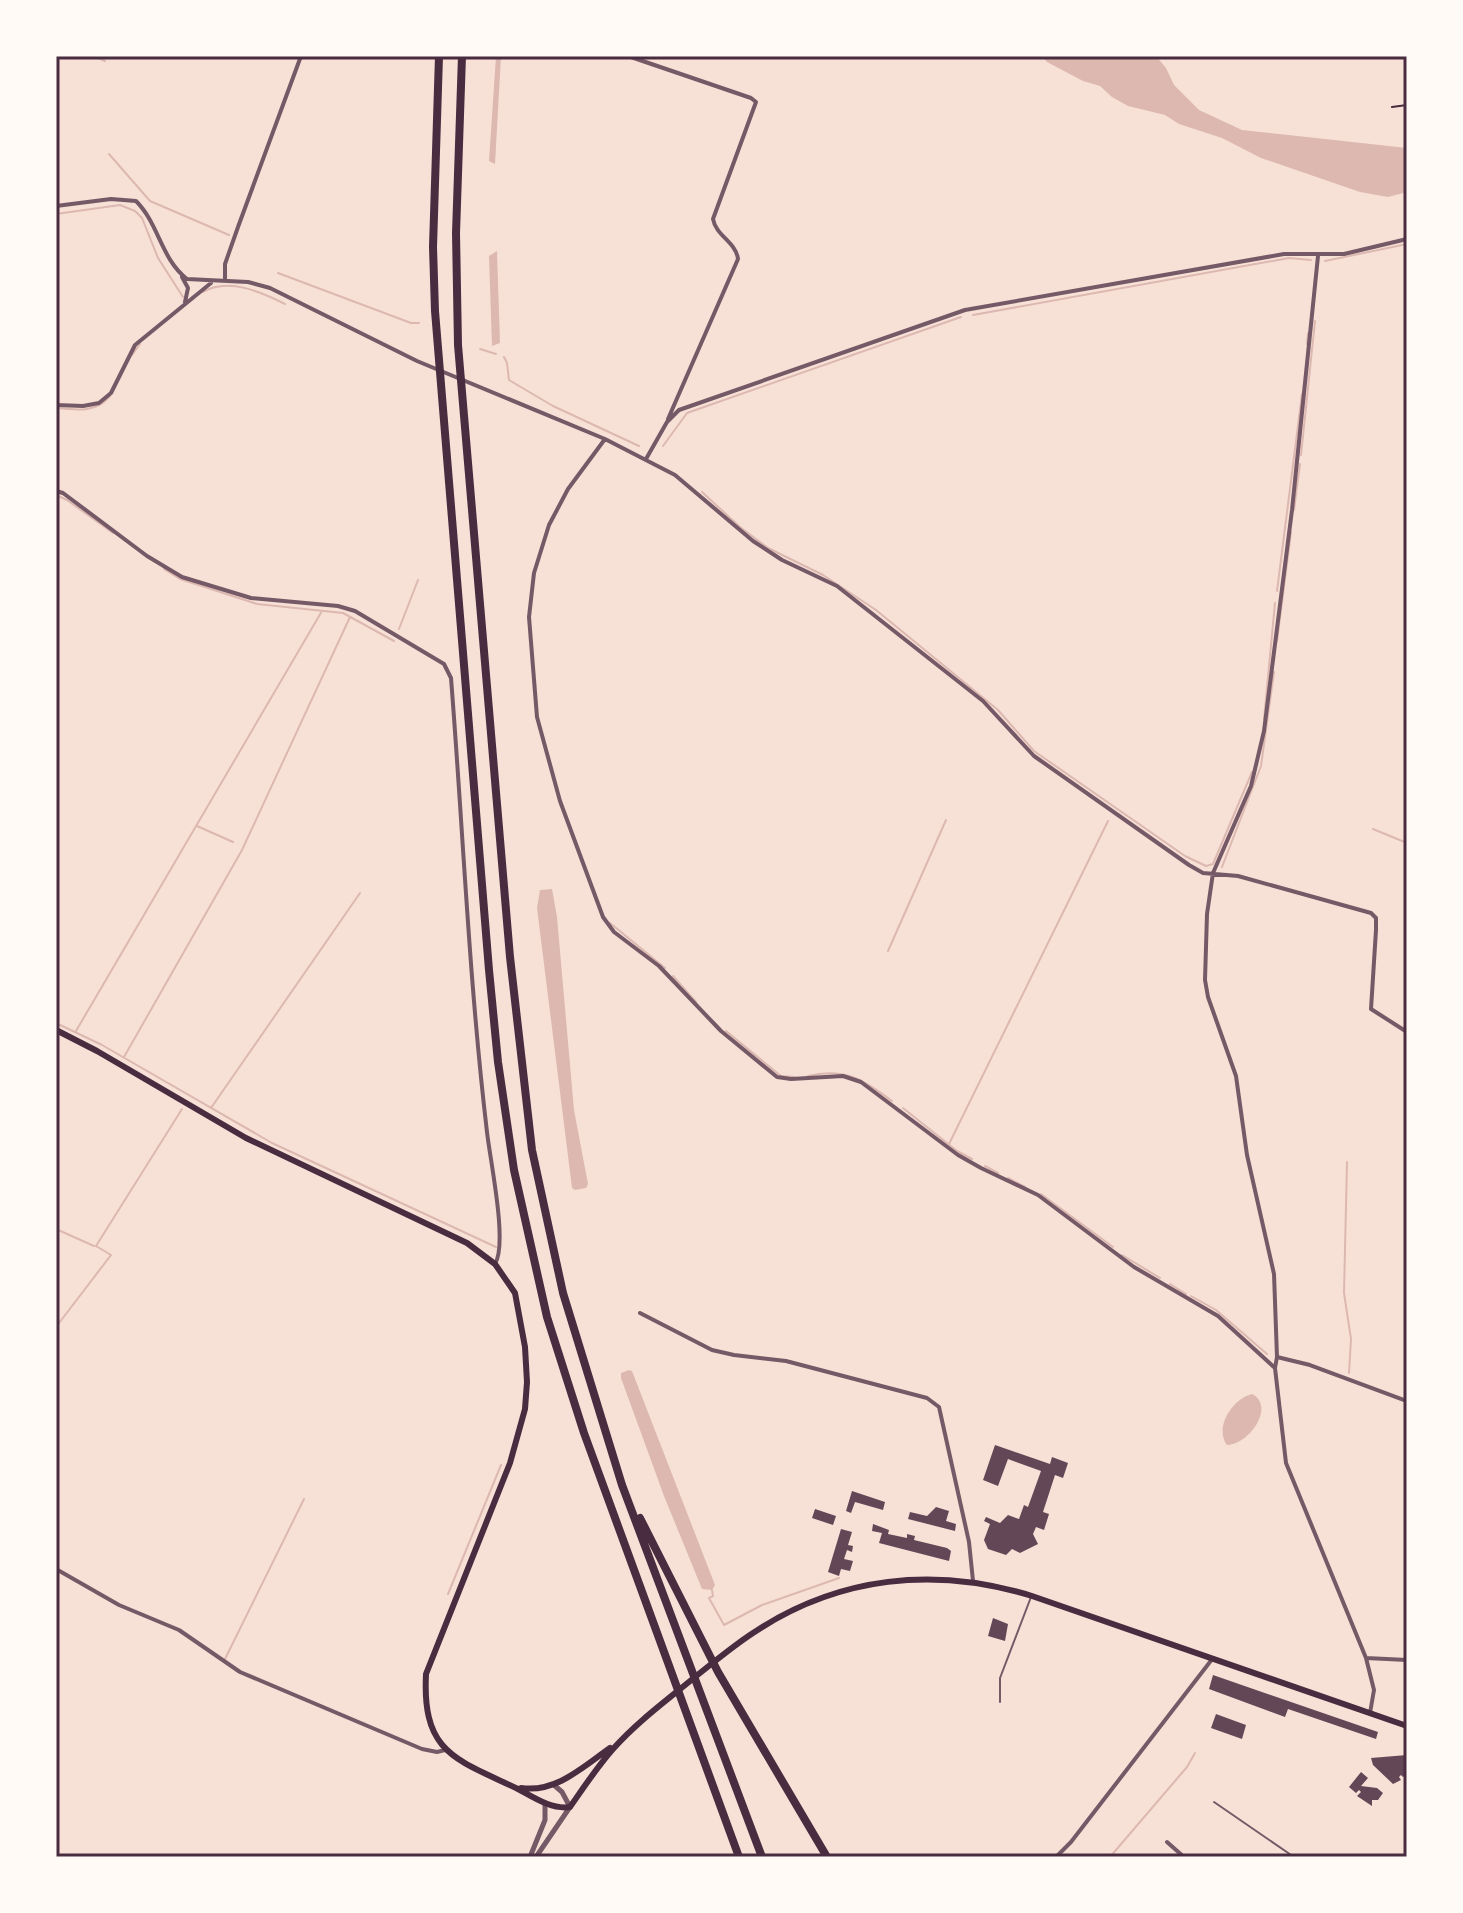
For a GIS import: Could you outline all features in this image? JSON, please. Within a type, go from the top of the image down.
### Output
[{"type":"highway","points":[[439,56],[433,247],[440,392],[482,894],[508,1139],[534,1266],[563,1372],[737,1857]]},
{"type":"highway","points":[[462,56],[456,233],[458,345],[518,1041],[532,1150],[545,1221],[572,1326],[622,1485],[762,1857]]},
{"type":"highway","points":[[622,1485],[718,1672],[827,1857]]},
{"type":"main road","points":[[56,1030],[105,1055],[246,1138],[460,1239],[495,1264],[511,1284],[518,1302],[526,1368],[525,1409],[510,1463],[426,1674],[426,1710],[436,1738],[445,1750],[469,1767],[545,1803],[564,1808],[570,1807],[620,1741]]},
{"type":"main road","points":[[513,1787],[535,1789],[554,1785],[620,1741],[732,1648],[780,1617],[847,1590],[926,1577],[973,1581],[1032,1596],[1407,1726]]},
{"type":"street","points":[[225,280],[229,252],[273,125],[301,56]]},
{"type":"street","points":[[628,56],[756,102],[714,212],[715,227],[734,248],[738,259],[667,422],[646,459]]},
{"type":"street","points":[[56,206],[111,199],[136,201],[151,221],[168,260],[186,283],[188,291]]},
{"type":"street","points":[[667,422],[679,410],[965,310],[1284,254],[1318,257],[1366,250],[1407,239]]},
{"type":"street","points":[[1318,257],[1290,525],[1264,731],[1251,786],[1213,873],[1207,914],[1205,980],[1236,1076],[1247,1155],[1274,1274],[1275,1368],[1286,1463],[1366,1658],[1374,1690],[1370,1713]]},
{"type":"street","points":[[178,272],[196,281],[248,282],[270,288],[417,361],[605,439],[675,475],[753,541],[772,554],[837,586],[983,701],[1034,756],[1189,865],[1203,873],[1238,876],[1371,913],[1376,918],[1371,1009],[1407,1032]]},
{"type":"street","points":[[185,304],[188,291],[196,281]]},
{"type":"street","points":[[195,294],[196,281]]},
{"type":"street","points":[[56,405],[99,403],[111,393],[135,345],[213,281]]},
{"type":"street","points":[[605,439],[568,489],[549,525],[534,573],[529,617],[537,717],[560,801],[603,917],[614,932],[659,966],[721,1031],[777,1077],[843,1076],[861,1082],[958,1155],[1038,1195],[1134,1267],[1218,1316],[1275,1368]]},
{"type":"street","points":[[56,491],[182,577],[251,598],[338,606],[355,611],[444,664],[451,678],[478,1055],[501,1251],[495,1264]]},
{"type":"street","points":[[640,1313],[712,1350],[809,1366],[927,1398],[939,1407],[969,1542],[973,1581]]},
{"type":"street","points":[[1277,1357],[1310,1365],[1407,1401]]},
{"type":"street","points":[[56,1569],[119,1605],[179,1630],[240,1672],[422,1749],[445,1750]]},
{"type":"street","points":[[1056,1857],[1071,1842],[1213,1658]]},
{"type":"street","points":[[1366,1658],[1407,1660]]},
{"type":"street","points":[[536,1857],[570,1807],[554,1785]]},
{"type":"street","points":[[530,1857],[545,1820],[545,1803]]},
{"type":"street","points":[[1167,1842],[1184,1857]]},
{"type":"lane","points":[[1000,1702],[1000,1678],[1032,1596]]},
{"type":"lane","points":[[1214,1802],[1294,1857]]},
{"type":"path","points":[[1392,107],[1407,105]]},
{"type":"shaded area","points":[[496,56],[501,56],[495,164],[489,161]]},
{"type":"shaded area","points":[[1042,56],[1156,56],[1174,85],[1199,110],[1242,130],[1407,148],[1407,192],[1388,197],[1360,192],[1261,158],[1222,138],[1179,124],[1165,115],[1128,106],[1100,86],[1083,81],[1047,62]]},
{"type":"shaded area","points":[[497,251],[500,343],[492,346],[489,256]]},
{"type":"shaded area","points":[[552,889],[574,1110],[588,1184],[586,1188],[575,1190],[572,1188],[537,908],[540,890]]},
{"type":"shaded area","points":[[632,1371],[715,1585],[712,1590],[702,1589],[664,1496],[621,1378],[621,1373]]},
{"type":"shaded area","points":[[1252,1394],[1261,1407],[1257,1424],[1244,1439],[1227,1445],[1223,1431],[1227,1415],[1238,1402]]},
{"type":"building","points":[[995,1445],[1050,1464],[1052,1457],[1068,1463],[1063,1478],[1055,1475],[1043,1512],[1049,1514],[1044,1530],[1036,1527],[1033,1534],[1038,1544],[1020,1553],[1012,1549],[1006,1555],[988,1549],[984,1540],[990,1524],[984,1521],[986,1517],[1000,1523],[1008,1515],[1019,1519],[1024,1505],[1028,1507],[1041,1471],[1008,1459],[998,1486],[983,1480]]},
{"type":"building","points":[[852,1491],[885,1502],[883,1510],[855,1502],[851,1513],[846,1511]]},
{"type":"building","points":[[936,1507],[949,1511],[946,1521],[956,1524],[955,1531],[908,1519],[910,1512],[927,1516]]},
{"type":"building","points":[[815,1509],[836,1516],[833,1525],[812,1518]]},
{"type":"building","points":[[873,1524],[889,1530],[888,1534],[907,1538],[907,1534],[915,1536],[914,1540],[947,1548],[951,1551],[949,1561],[879,1543],[882,1533],[872,1531]]},
{"type":"building","points":[[841,1529],[852,1532],[848,1545],[853,1546],[852,1552],[847,1550],[844,1559],[853,1561],[850,1571],[841,1569],[839,1576],[828,1572]]},
{"type":"building","points":[[993,1618],[1008,1624],[1005,1641],[988,1636]]},
{"type":"building","points":[[1213,1675],[1378,1732],[1376,1739],[1288,1709],[1285,1717],[1209,1689]]},
{"type":"building","points":[[1216,1714],[1246,1725],[1242,1739],[1211,1728]]},
{"type":"building","points":[[1407,1755],[1407,1774],[1401,1775],[1401,1780],[1393,1784],[1373,1765],[1371,1758]]},
{"type":"building","points":[[1361,1772],[1368,1778],[1361,1786],[1377,1788],[1383,1793],[1378,1800],[1372,1800],[1372,1806],[1357,1796],[1361,1792],[1359,1790],[1356,1793],[1349,1787]]},
{"type":"waterway","points":[[94,56],[105,61]]},
{"type":"waterway","points":[[109,154],[150,201],[229,235]]},
{"type":"waterway","points":[[56,214],[120,205],[135,211],[142,218],[158,258],[183,297]]},
{"type":"waterway","points":[[1325,261],[1407,244]]},
{"type":"waterway","points":[[973,315],[1289,258],[1311,260]]},
{"type":"waterway","points":[[278,273],[411,323],[419,323]]},
{"type":"waterway","points":[[203,292],[234,286],[285,304]]},
{"type":"waterway","points":[[663,446],[687,413],[961,317]]},
{"type":"waterway","points":[[1301,455],[1315,321]]},
{"type":"waterway","points":[[1307,344],[1308,333]]},
{"type":"waterway","points":[[132,355],[140,344]]},
{"type":"waterway","points":[[480,349],[496,354]]},
{"type":"waterway","points":[[504,357],[509,380],[553,406],[639,446]]},
{"type":"waterway","points":[[1277,591],[1302,394]]},
{"type":"waterway","points":[[56,408],[92,408],[110,396]]},
{"type":"waterway","points":[[1294,510],[1300,464]]},
{"type":"waterway","points":[[702,492],[768,548],[823,575],[876,610],[998,710],[1034,751],[1185,856],[1206,866],[1213,864],[1252,772]]},
{"type":"waterway","points":[[56,495],[113,533]]},
{"type":"waterway","points":[[1277,641],[1291,532]]},
{"type":"waterway","points":[[164,569],[180,579],[257,604],[343,613],[394,641]]},
{"type":"waterway","points":[[399,629],[418,580]]},
{"type":"waterway","points":[[1264,719],[1275,603]]},
{"type":"waterway","points":[[76,1031],[322,611]]},
{"type":"waterway","points":[[124,1057],[242,850],[350,617]]},
{"type":"waterway","points":[[1222,867],[1261,766],[1274,672]]},
{"type":"waterway","points":[[888,951],[946,820]]},
{"type":"waterway","points":[[949,1144],[1108,821]]},
{"type":"waterway","points":[[197,826],[233,842]]},
{"type":"waterway","points":[[1373,829],[1407,843]]},
{"type":"waterway","points":[[211,1108],[360,893]]},
{"type":"waterway","points":[[610,923],[665,968]]},
{"type":"waterway","points":[[673,976],[696,1002]]},
{"type":"waterway","points":[[56,1023],[102,1045],[272,1143],[496,1247]]},
{"type":"waterway","points":[[726,1031],[781,1076],[794,1077]]},
{"type":"waterway","points":[[808,1076],[843,1074],[872,1087],[892,1101]]},
{"type":"waterway","points":[[903,1108],[957,1151],[972,1159]]},
{"type":"waterway","points":[[56,1327],[111,1255],[96,1246],[182,1109]]},
{"type":"waterway","points":[[1347,1162],[1344,1293],[1351,1339],[1349,1373]]},
{"type":"waterway","points":[[985,1166],[998,1173]]},
{"type":"waterway","points":[[1008,1178],[1025,1187]]},
{"type":"waterway","points":[[1041,1194],[1113,1247]]},
{"type":"waterway","points":[[56,1229],[94,1246]]},
{"type":"waterway","points":[[1122,1255],[1160,1278]]},
{"type":"waterway","points":[[1170,1284],[1186,1294]]},
{"type":"waterway","points":[[1191,1296],[1216,1310],[1267,1354]]},
{"type":"waterway","points":[[448,1594],[501,1465]]},
{"type":"waterway","points":[[225,1659],[304,1499]]},
{"type":"waterway","points":[[712,1590],[713,1596],[709,1598],[724,1625],[762,1605],[839,1578]]},
{"type":"waterway","points":[[1110,1857],[1187,1767],[1195,1753]]}]
